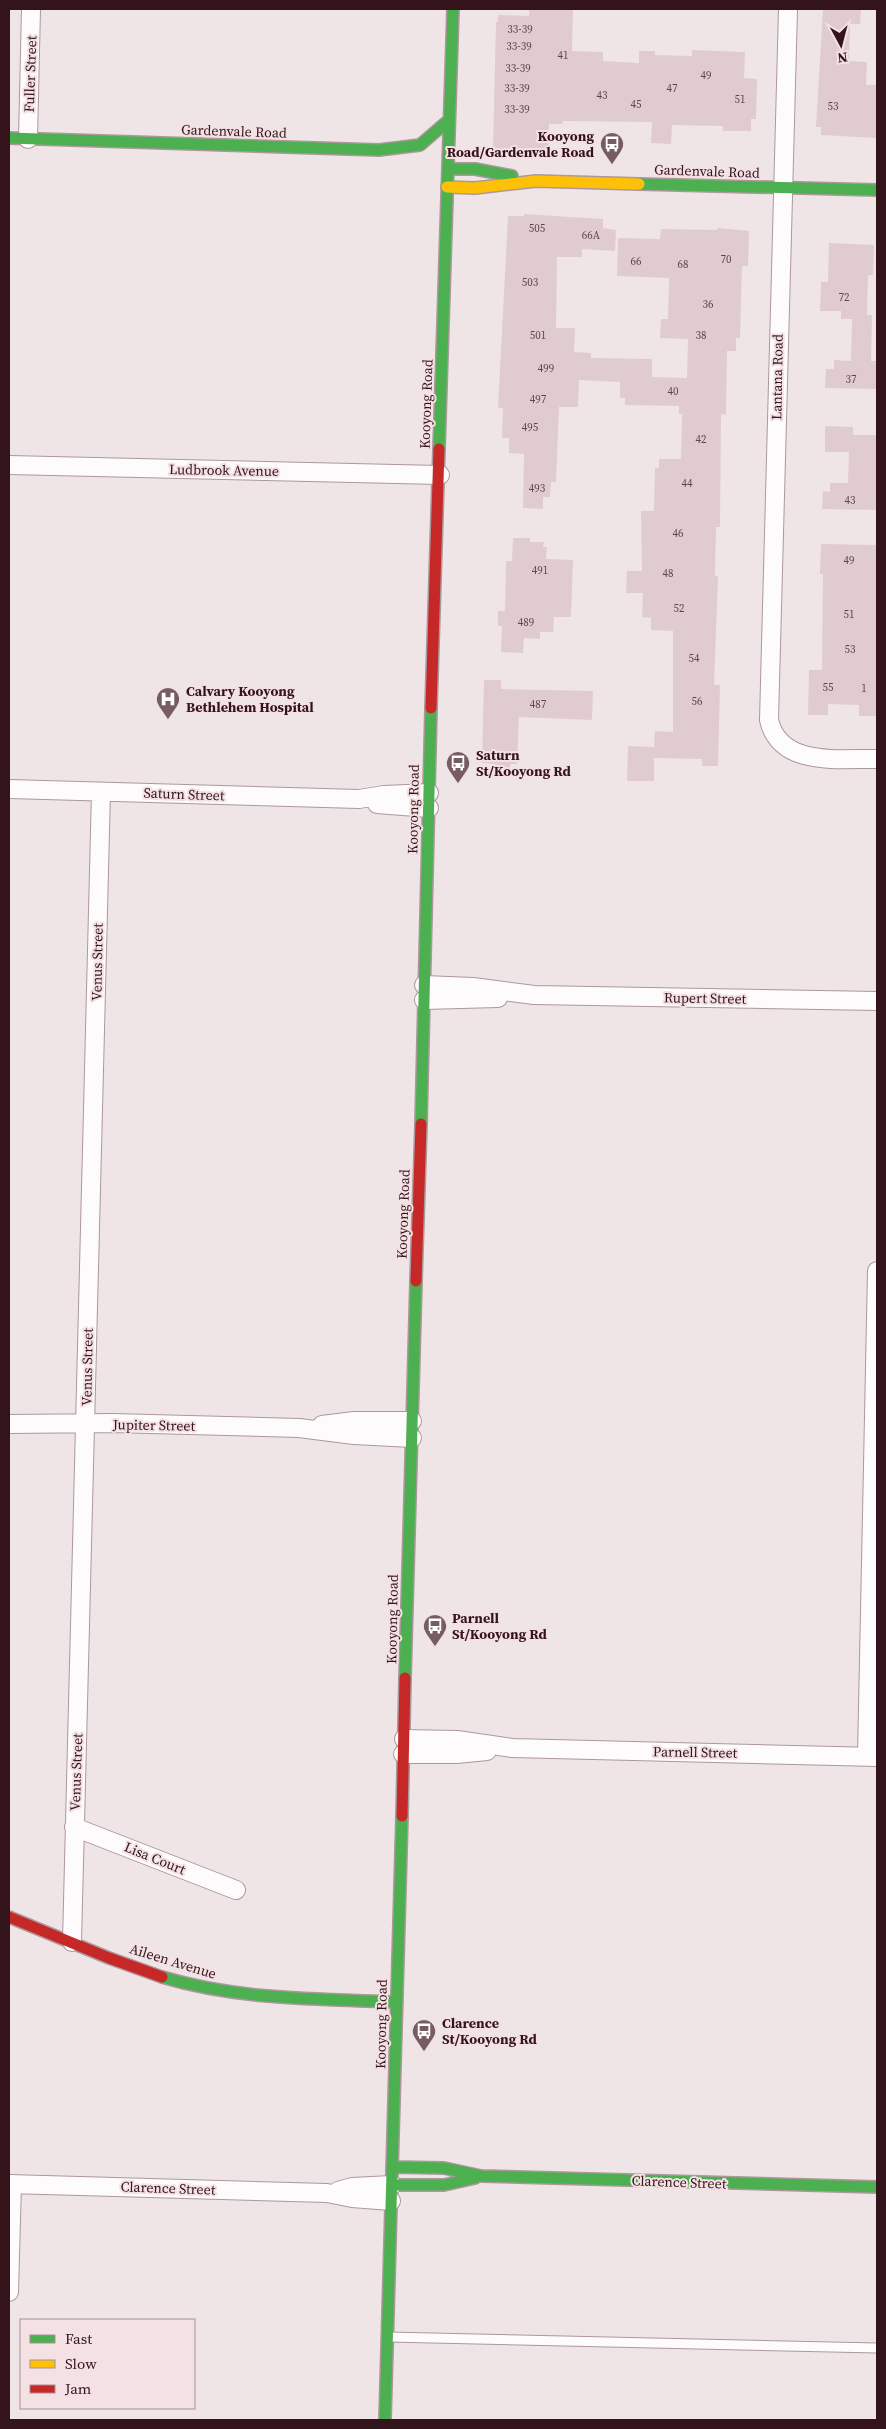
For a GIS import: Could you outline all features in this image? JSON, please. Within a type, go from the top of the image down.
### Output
[{"type":"street","name":"Fuller Street","points":[[28,139],[31,9]]},
{"type":"street","name":"Kooyong Road","points":[[385,2420],[424,993],[430,702],[440,475],[452,9]]},
{"type":"street","name":"Lantana Road","points":[[788,9],[768,704],[771,729],[780,743],[801,755],[877,759]]},
{"type":"street","name":"Gardenvale Road","points":[[9,138],[379,150],[420,145],[427,141],[449,120]]},
{"type":"street","name":"Gardenvale Road","points":[[448,169],[475,169],[536,181]]},
{"type":"street","name":"Gardenvale Road","points":[[447,187],[475,188],[536,181],[877,190]]},
{"type":"street","name":"Ludbrook Avenue","points":[[9,465],[440,475]]},
{"type":"street","name":"Saturn Street","points":[[9,789],[359,799],[384,795],[429,801]]},
{"type":"street","name":"Venus Street","points":[[72,1942],[101,792]]},
{"type":"street","name":"Rupert Street","points":[[424,993],[472,1000],[534,995],[877,1001]]},
{"type":"street","points":[[872,1757],[877,1271]]},
{"type":"street","name":"Jupiter Street","points":[[9,1424],[299,1428],[354,1435],[412,1430]]},
{"type":"street","name":"Parnell Street","points":[[404,1746],[457,1754],[512,1748],[872,1757]]},
{"type":"street","name":"Lisa Court","points":[[74,1827],[236,1890]]},
{"type":"street","name":"Aileen Avenue","points":[[9,1917],[150,1973],[212,1990],[245,1994],[397,2002]]},
{"type":"street","name":"Clarence Street","points":[[392,2167],[444,2168],[481,2176],[877,2187]]},
{"type":"street","name":"Clarence Street","points":[[10,2184],[327,2193],[352,2187],[392,2193],[444,2185],[481,2176]]},
{"type":"street","points":[[9,2292],[10,2184]]},
{"type":"lane","points":[[387,2337],[877,2348]]},
{"type":"building","points":[[529,9],[573,9],[572,51],[603,52],[603,61],[639,63],[639,51],[655,51],[655,55],[692,56],[692,50],[745,52],[744,78],[757,79],[756,119],[751,119],[751,131],[723,131],[723,126],[672,125],[671,144],[651,143],[652,122],[563,121],[563,124],[549,124],[548,149],[493,149],[496,22],[498,22],[498,15],[529,16]]},
{"type":"building","points":[[823,9],[861,9],[860,24],[850,24],[849,61],[867,62],[866,85],[877,85],[877,138],[821,135],[821,127],[816,127]]},
{"type":"building","points":[[524,214],[603,219],[603,228],[616,230],[615,251],[582,249],[582,257],[557,257],[556,328],[575,328],[574,352],[591,353],[591,358],[652,359],[652,377],[687,378],[688,339],[660,338],[661,319],[668,319],[669,278],[617,276],[618,238],[660,239],[661,229],[717,230],[718,228],[749,231],[748,266],[742,266],[740,338],[736,338],[736,351],[727,351],[726,415],[721,414],[720,527],[716,527],[715,576],[718,576],[714,685],[720,685],[718,766],[702,766],[702,759],[654,758],[654,781],[627,781],[628,746],[654,747],[655,731],[673,732],[673,631],[651,630],[651,618],[642,617],[643,593],[626,593],[627,571],[642,571],[641,511],[654,511],[655,468],[659,468],[659,459],[681,459],[682,414],[679,414],[679,406],[625,405],[625,398],[620,398],[620,382],[579,380],[578,407],[559,407],[556,482],[551,482],[550,497],[543,497],[543,509],[523,508],[524,454],[509,453],[509,438],[502,438],[503,408],[498,408],[508,216],[524,216]]},
{"type":"building","points":[[829,243],[874,245],[873,275],[868,275],[867,315],[872,315],[871,361],[877,361],[877,389],[825,388],[826,369],[834,369],[834,360],[851,361],[852,319],[841,319],[841,311],[820,311],[821,282],[828,282]]},
{"type":"building","points":[[825,426],[853,427],[853,435],[877,435],[877,510],[822,509],[823,491],[830,492],[830,483],[848,483],[849,452],[825,452]]},
{"type":"building","points":[[513,538],[530,538],[530,542],[544,542],[543,547],[547,547],[546,559],[573,560],[571,617],[554,617],[553,632],[540,632],[540,639],[524,638],[523,653],[501,652],[502,626],[498,626],[498,611],[505,611],[506,561],[512,561]]},
{"type":"building","points":[[821,544],[877,545],[877,716],[859,716],[859,705],[828,704],[828,715],[808,715],[809,670],[822,670],[823,574],[820,574]]},
{"type":"building","points":[[484,680],[501,680],[501,689],[593,691],[592,720],[519,717],[517,764],[510,764],[510,770],[495,769],[495,764],[482,763]]},
{"type":"traffic: fast","points":[[439,449],[453,9]]},
{"type":"traffic: fast","points":[[9,138],[379,150],[420,145],[449,120]]},
{"type":"traffic: fast","points":[[448,169],[475,169],[512,176]]},
{"type":"traffic: fast","points":[[639,184],[877,190]]},
{"type":"traffic: fast","points":[[421,1124],[431,708]]},
{"type":"traffic: fast","points":[[405,1678],[416,1281]]},
{"type":"traffic: fast","points":[[385,2420],[402,1816]]},
{"type":"traffic: fast","points":[[162,1977],[191,1985],[249,1994],[308,1999],[397,2002]]},
{"type":"traffic: fast","points":[[392,2167],[444,2168],[481,2176],[877,2187]]},
{"type":"traffic: fast","points":[[392,2185],[444,2185],[475,2178]]},
{"type":"traffic: slow","points":[[447,187],[475,188],[536,181],[639,184]]},
{"type":"traffic: jam","points":[[431,708],[439,449]]},
{"type":"traffic: jam","points":[[416,1281],[421,1124]]},
{"type":"traffic: jam","points":[[402,1816],[405,1678]]},
{"type":"traffic: jam","points":[[9,1917],[109,1958],[162,1977]]},
{"type":"place","name":"Kooyong Road/Gardenvale Road","points":[[612,165]]},
{"type":"place","name":"Calvary Kooyong Bethlehem Hospital","points":[[168,720]]},
{"type":"place","name":"Saturn St/Kooyong Rd","points":[[458,784]]},
{"type":"place","name":"Parnell St/Kooyong Rd","points":[[435,1647]]},
{"type":"place","name":"Clarence St/Kooyong Rd","points":[[424,2052]]}]
